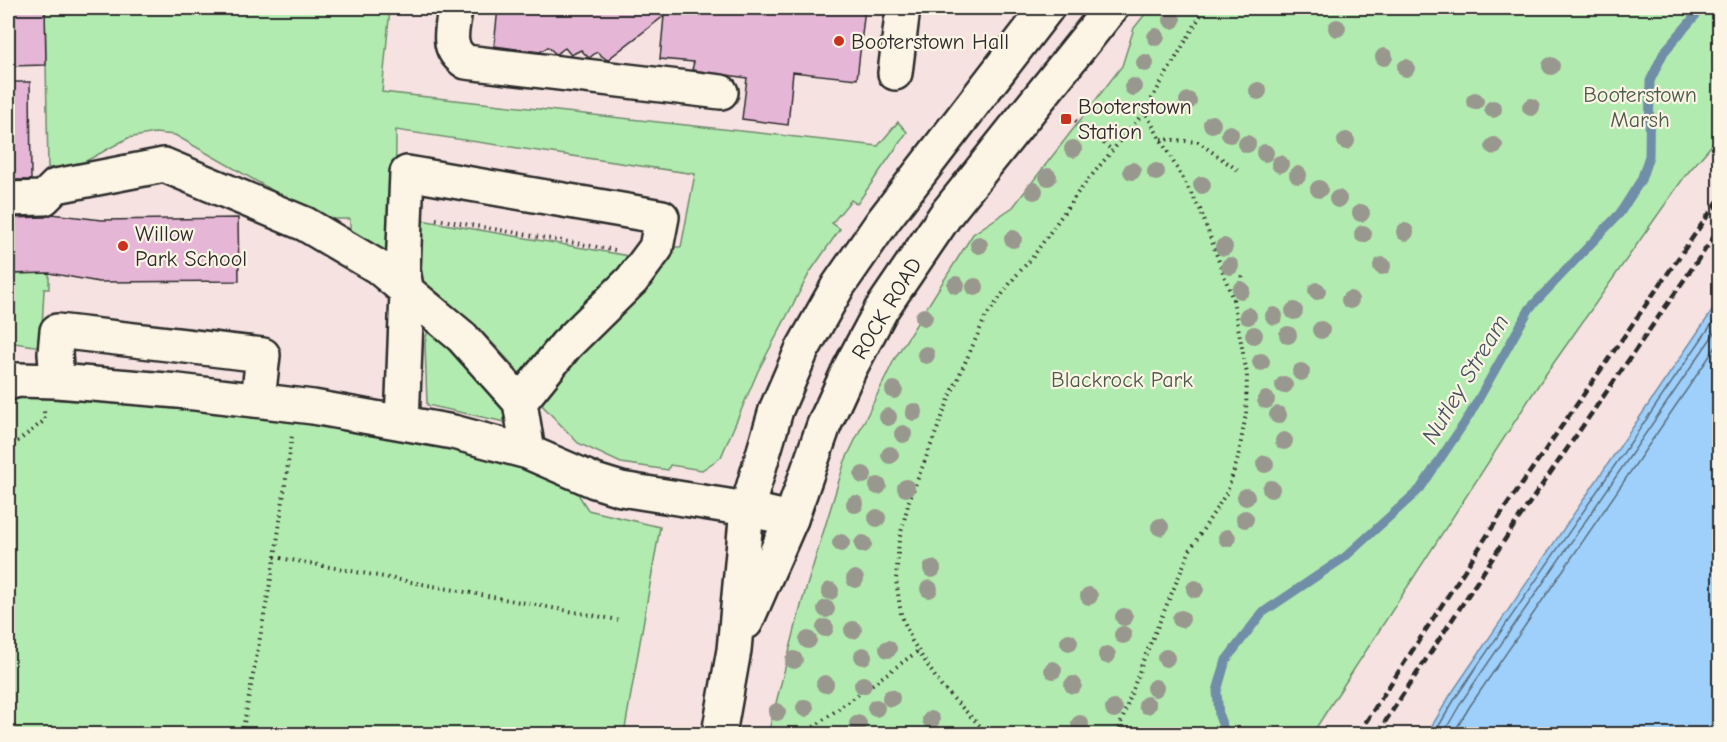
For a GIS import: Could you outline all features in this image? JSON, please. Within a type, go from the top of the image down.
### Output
[{"type":"main road","points":[[455,8],[452,43],[455,54],[466,62],[722,92]]},
{"type":"main road","points":[[896,73],[903,8]]},
{"type":"main road","name":"ROCK ROAD","points":[[719,735],[734,650],[747,509],[776,410],[802,351],[838,286],[883,221],[1047,8]]},
{"type":"main road","name":"ROCK ROAD","points":[[734,650],[791,519],[824,425],[850,368],[881,310],[947,213],[1111,8]]},
{"type":"main road","points":[[8,199],[44,198],[56,186],[164,165],[305,224],[378,267],[462,337],[520,402],[528,452]]},
{"type":"main road","points":[[402,423],[408,293],[403,270],[407,173],[662,217],[656,248],[632,280],[566,345],[520,402]]},
{"type":"main road","points":[[50,395],[57,331],[263,356],[258,400]]},
{"type":"main road","points":[[8,383],[18,380],[50,395],[258,400],[313,407],[453,432],[528,452],[595,482],[621,489],[747,509],[791,519]]},
{"type":"path","points":[[988,735],[941,686],[918,651],[901,614],[896,580],[899,540],[909,501],[931,443],[985,318],[1014,278],[1032,258],[1079,191],[1144,112],[1204,8]]},
{"type":"path","points":[[1042,95],[1112,150]]},
{"type":"path","points":[[1118,735],[1139,671],[1190,550],[1227,492],[1238,458],[1246,414],[1246,374],[1233,300],[1200,209],[1144,112]]},
{"type":"path","points":[[1160,139],[1198,142],[1239,171]]},
{"type":"path","points":[[406,214],[651,255]]},
{"type":"path","points":[[1233,300],[1244,273]]},
{"type":"path","points":[[1719,279],[1717,282],[1719,284]]},
{"type":"path","points":[[8,449],[45,420],[50,395]]},
{"type":"path","points":[[242,735],[275,556],[292,434]]},
{"type":"path","points":[[275,556],[618,620]]},
{"type":"path","points":[[804,735],[918,651]]},
{"type":"green space","points":[[45,8],[390,8],[382,92],[878,146],[898,122],[907,132],[857,204],[851,200],[832,223],[840,229],[810,272],[758,371],[721,457],[702,470],[670,465],[668,470],[621,463],[578,443],[541,404],[547,390],[668,247],[681,247],[695,174],[396,130],[395,260],[350,239],[350,219],[323,219],[175,135],[155,133],[128,138],[77,166],[48,168]]},
{"type":"green space","name":"Blackrock Park","points":[[1150,8],[1719,8],[1720,134],[1685,176],[1541,381],[1312,734],[768,734],[802,602],[845,461],[895,358],[973,234],[1013,207],[1122,66],[1134,28]]},
{"type":"green space","points":[[421,220],[635,257],[521,375],[498,348],[420,278]]},
{"type":"green space","points":[[49,273],[49,289],[44,289],[41,347],[8,342],[8,274]]},
{"type":"green space","points":[[432,328],[507,408],[505,422],[427,405],[425,343],[427,333]]},
{"type":"green space","points":[[16,397],[140,405],[326,426],[457,448],[531,468],[575,489],[588,510],[660,527],[624,734],[8,734],[8,400]]},
{"type":"water","points":[[1719,301],[1719,734],[1427,734],[1451,694]]},
{"type":"building","points":[[8,8],[45,8],[46,65],[8,66]]},
{"type":"building","points":[[498,8],[865,8],[857,79],[793,72],[788,125],[742,119],[747,78],[692,70],[694,62],[660,59],[664,16],[607,60],[597,52],[589,58],[581,50],[571,55],[565,48],[556,54],[548,47],[540,52],[494,46]]},
{"type":"building","points":[[8,82],[30,82],[31,180],[8,180]]},
{"type":"building","name":"Willow Park School","points":[[51,214],[102,220],[238,218],[239,281],[99,282],[49,273],[8,274],[8,218],[45,217]]},
{"type":"waterway","name":"Nutley Stream","points":[[1226,734],[1219,716],[1217,691],[1226,660],[1262,613],[1345,557],[1420,489],[1469,416],[1530,308],[1620,213],[1641,180],[1649,156],[1650,81],[1664,52],[1702,8]]},
{"type":"railway","points":[[1358,734],[1507,505],[1720,198]]},
{"type":"railway","points":[[1377,734],[1517,521],[1720,228]]},
{"type":"place","name":"Booterstown Hall","points":[[839,41]]},
{"type":"place","name":"Booterstown Station","points":[[1066,119]]},
{"type":"place","name":"Willow Park School","points":[[123,246]]},
{"type":"park label","name":"Booterstown Marsh","points":[[1640,106]]}]
